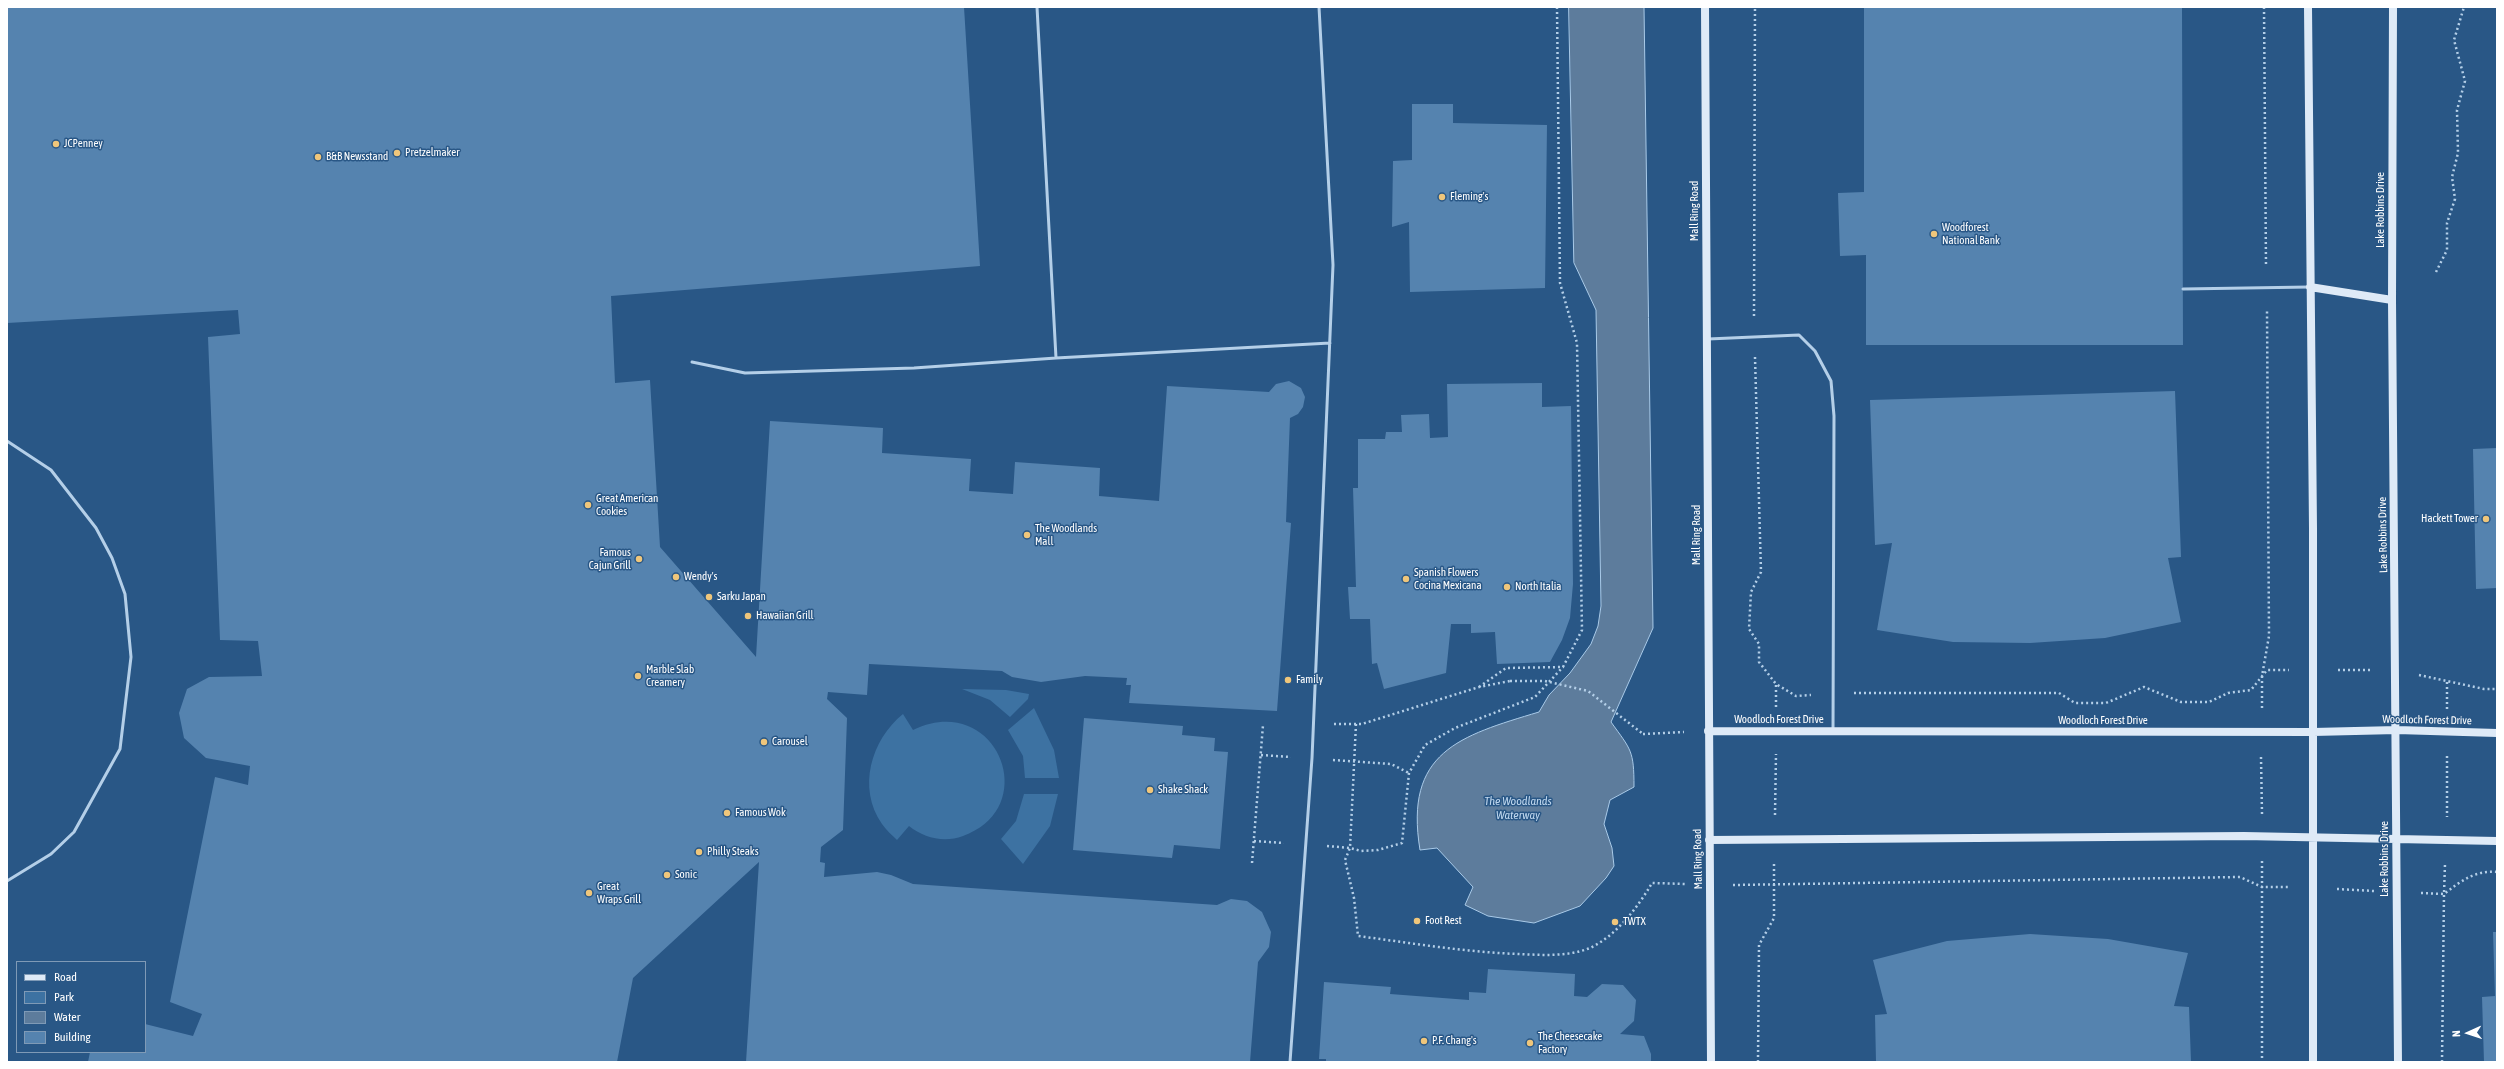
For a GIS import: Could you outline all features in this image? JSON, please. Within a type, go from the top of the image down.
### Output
[{"type":"street","name":"Mall Ring Road","points":[[1705,7],[1711,1062]]},
{"type":"street","points":[[2308,7],[2310,287],[2314,528],[2314,1062]]},
{"type":"street","name":"Lake Robbins Drive","points":[[2393,7],[2392,300],[2397,730],[2395,838],[2398,1062]]},
{"type":"street","points":[[2310,287],[2392,300]]},
{"type":"street","name":"Woodloch Forest Drive","points":[[1708,731],[2313,732],[2397,730],[2497,732]]},
{"type":"street","points":[[1709,840],[2262,836],[2497,841]]},
{"type":"lane","points":[[1037,7],[1056,358]]},
{"type":"lane","points":[[1290,1062],[1312,758],[1333,265],[1319,7]]},
{"type":"lane","points":[[2182,289],[2310,287]]},
{"type":"lane","points":[[1706,339],[1799,335],[1815,351],[1832,381],[1834,416],[1833,732]]},
{"type":"lane","points":[[692,362],[746,373],[914,368],[1056,358],[1330,343]]},
{"type":"lane","points":[[7,441],[51,470],[96,528],[112,558],[125,594],[131,657],[120,748],[74,832],[52,854],[7,880]]},
{"type":"path","points":[[1402,843],[1408,773],[1425,745],[1455,728],[1535,697],[1563,667],[1582,630],[1577,342],[1560,283],[1557,7]]},
{"type":"path","points":[[2262,1062],[2261,732],[2262,676],[2268,636],[2264,7]]},
{"type":"path","points":[[2436,272],[2447,250],[2447,224],[2455,200],[2452,177],[2458,153],[2457,110],[2465,81],[2454,40],[2464,7]]},
{"type":"path","points":[[1479,687],[1506,668],[1563,667]]},
{"type":"path","points":[[1313,723],[1356,724],[1479,687],[1510,681],[1545,681],[1588,691],[1643,734],[1708,731]]},
{"type":"path","points":[[2442,1062],[2444,894],[2447,839],[2447,681],[2497,690]]},
{"type":"path","points":[[1252,863],[1263,724]]},
{"type":"path","points":[[1356,724],[1350,848],[1345,860],[1354,898],[1358,936],[1473,953],[1557,956],[1590,948],[1614,931],[1635,908],[1652,883],[1773,885],[2240,877],[2262,887],[2444,894],[2462,880],[2482,871],[2497,872]]},
{"type":"path","points":[[1261,755],[1391,764],[1408,773]]},
{"type":"path","points":[[1758,1062],[1759,945],[1774,918],[1773,885]]},
{"type":"green space","points":[[962,689],[1006,690],[1029,694],[1028,699],[1010,717],[990,700]]},
{"type":"green space","points":[[1034,708],[1054,750],[1059,778],[1025,778],[1023,756],[1008,730]]},
{"type":"green space","points":[[903,714],[913,730],[942,722],[967,726],[987,738],[1000,757],[1005,779],[1001,802],[988,821],[963,836],[949,839],[934,838],[921,834],[909,826],[897,840],[887,830],[874,810],[870,795],[869,780],[871,765],[883,737]]},
{"type":"green space","points":[[1024,794],[1058,794],[1050,826],[1023,864],[1001,839],[1016,821]]},
{"type":"water","name":"The Woodlands Waterway","points":[[1569,7],[1644,7],[1653,628],[1611,722],[1630,751],[1634,775],[1634,787],[1610,800],[1604,824],[1612,848],[1614,866],[1606,878],[1580,906],[1534,923],[1488,916],[1465,905],[1473,887],[1437,848],[1420,850],[1417,817],[1421,790],[1430,770],[1444,753],[1462,740],[1484,730],[1539,712],[1549,695],[1570,673],[1591,644],[1598,626],[1601,606],[1596,310],[1574,263]]},
{"type":"building","name":"The Woodlands Mall","points":[[7,7],[964,7],[980,266],[611,296],[615,383],[650,380],[660,547],[756,657],[770,421],[883,428],[882,453],[971,459],[969,491],[1013,494],[1015,462],[1100,468],[1099,496],[1159,501],[1167,386],[1269,392],[1276,384],[1289,381],[1301,388],[1305,397],[1303,407],[1298,414],[1290,418],[1286,522],[1291,523],[1277,711],[1129,703],[1131,685],[1126,685],[1127,678],[1085,676],[1041,682],[1012,677],[1002,671],[869,664],[867,695],[828,692],[827,699],[847,718],[843,830],[821,847],[820,862],[825,863],[824,877],[877,872],[891,875],[913,884],[1217,905],[1231,899],[1247,901],[1262,912],[1271,932],[1269,947],[1258,962],[1250,1062],[746,1062],[759,862],[633,978],[617,1062],[88,1062],[90,1053],[146,1053],[146,1024],[193,1036],[202,1014],[170,1002],[215,777],[248,785],[250,766],[206,758],[184,738],[179,713],[187,689],[209,677],[262,676],[258,641],[220,640],[208,337],[240,334],[238,310],[7,323]]},
{"type":"building","points":[[1864,7],[2182,7],[2183,345],[1866,345],[1866,255],[1840,256],[1838,193],[1864,192]]},
{"type":"building","points":[[1412,104],[1453,104],[1453,123],[1547,125],[1545,288],[1410,292],[1409,222],[1392,227],[1393,161],[1412,160]]},
{"type":"building","points":[[1542,383],[1542,407],[1571,406],[1573,584],[1570,618],[1562,640],[1550,662],[1497,664],[1495,632],[1471,633],[1471,624],[1451,624],[1446,673],[1384,689],[1377,663],[1372,664],[1370,619],[1350,619],[1348,587],[1356,587],[1353,488],[1358,488],[1358,439],[1385,439],[1386,432],[1402,432],[1401,415],[1429,414],[1430,438],[1448,437],[1447,384]]},
{"type":"building","points":[[2175,391],[2181,557],[2168,558],[2181,622],[2105,638],[2030,643],[1953,642],[1877,630],[1892,543],[1875,545],[1870,400]]},
{"type":"building","name":"Hackett Tower","points":[[2497,448],[2497,588],[2476,589],[2473,449]]},
{"type":"building","points":[[1084,718],[1183,726],[1182,735],[1215,738],[1214,751],[1228,752],[1220,849],[1174,845],[1172,858],[1073,850]]},
{"type":"building","points":[[2493,932],[2497,932],[2497,1062],[2484,1062],[2482,997],[2495,996]]},
{"type":"building","points":[[2030,934],[2108,939],[2188,953],[2174,1006],[2189,1007],[2191,1062],[1876,1062],[1875,1015],[1887,1014],[1873,960],[1947,941]]},
{"type":"building","points":[[1488,969],[1575,974],[1574,996],[1587,997],[1602,984],[1623,985],[1636,1000],[1634,1021],[1620,1034],[1644,1036],[1651,1054],[1651,1062],[1326,1062],[1326,1059],[1319,1059],[1324,982],[1391,987],[1390,994],[1469,1000],[1469,992],[1486,993]]},
{"type":"place","name":"JCPenney","points":[[56,144]]},
{"type":"place","name":"Pretzelmaker","points":[[397,153]]},
{"type":"place","name":"B&B Newsstand","points":[[318,157]]},
{"type":"place","name":"Fleming's","points":[[1442,197]]},
{"type":"place","name":"Woodforest National Bank","points":[[1934,234]]},
{"type":"place","name":"Great American Cookies","points":[[588,505]]},
{"type":"place","name":"Hackett Tower","points":[[2486,519]]},
{"type":"place","name":"The Woodlands Mall","points":[[1027,535]]},
{"type":"place","name":"Famous Cajun Grill","points":[[639,559]]},
{"type":"place","name":"Wendy's","points":[[676,577]]},
{"type":"place","name":"Spanish Flowers Cocina Mexicana","points":[[1406,579]]},
{"type":"place","name":"North Italia","points":[[1507,587]]},
{"type":"place","name":"Sarku Japan","points":[[709,597]]},
{"type":"place","name":"Hawaiian Grill","points":[[748,616]]},
{"type":"place","name":"Marble Slab Creamery","points":[[638,676]]},
{"type":"place","name":"Family","points":[[1288,680]]},
{"type":"place","name":"Carousel","points":[[764,742]]},
{"type":"place","name":"Shake Shack","points":[[1150,790]]},
{"type":"place","name":"Famous Wok","points":[[727,813]]},
{"type":"place","name":"Philly Steaks","points":[[699,852]]},
{"type":"place","name":"Sonic","points":[[667,875]]},
{"type":"place","name":"Great Wraps Grill","points":[[589,893]]},
{"type":"place","name":"Foot Rest","points":[[1417,921]]},
{"type":"place","name":"TWTX","points":[[1615,922]]},
{"type":"place","name":"P.F. Chang's","points":[[1424,1041]]},
{"type":"place","name":"The Cheesecake Factory","points":[[1530,1043]]}]
